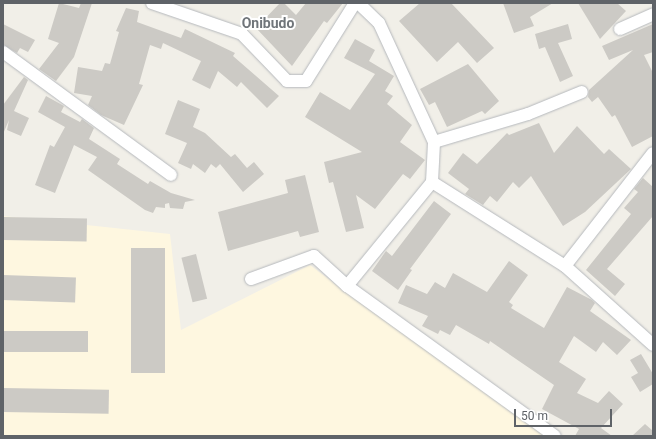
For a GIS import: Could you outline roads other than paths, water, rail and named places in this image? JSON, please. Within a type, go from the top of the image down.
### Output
[{"type":"street","points":[[152,3],[242,34],[287,81],[306,82],[356,3],[379,23],[434,142],[432,182],[347,286]]},
{"type":"street","points":[[620,29],[653,14]]},
{"type":"street","points":[[3,52],[171,175]]},
{"type":"street","points":[[434,142],[528,114],[582,92]]},
{"type":"street","points":[[565,266],[653,153]]},
{"type":"street","points":[[432,182],[565,266],[653,345]]},
{"type":"street","points":[[251,280],[314,256],[347,286],[555,436]]},
{"type":"district","name":"Onibudo","points":[[268,23]]}]
